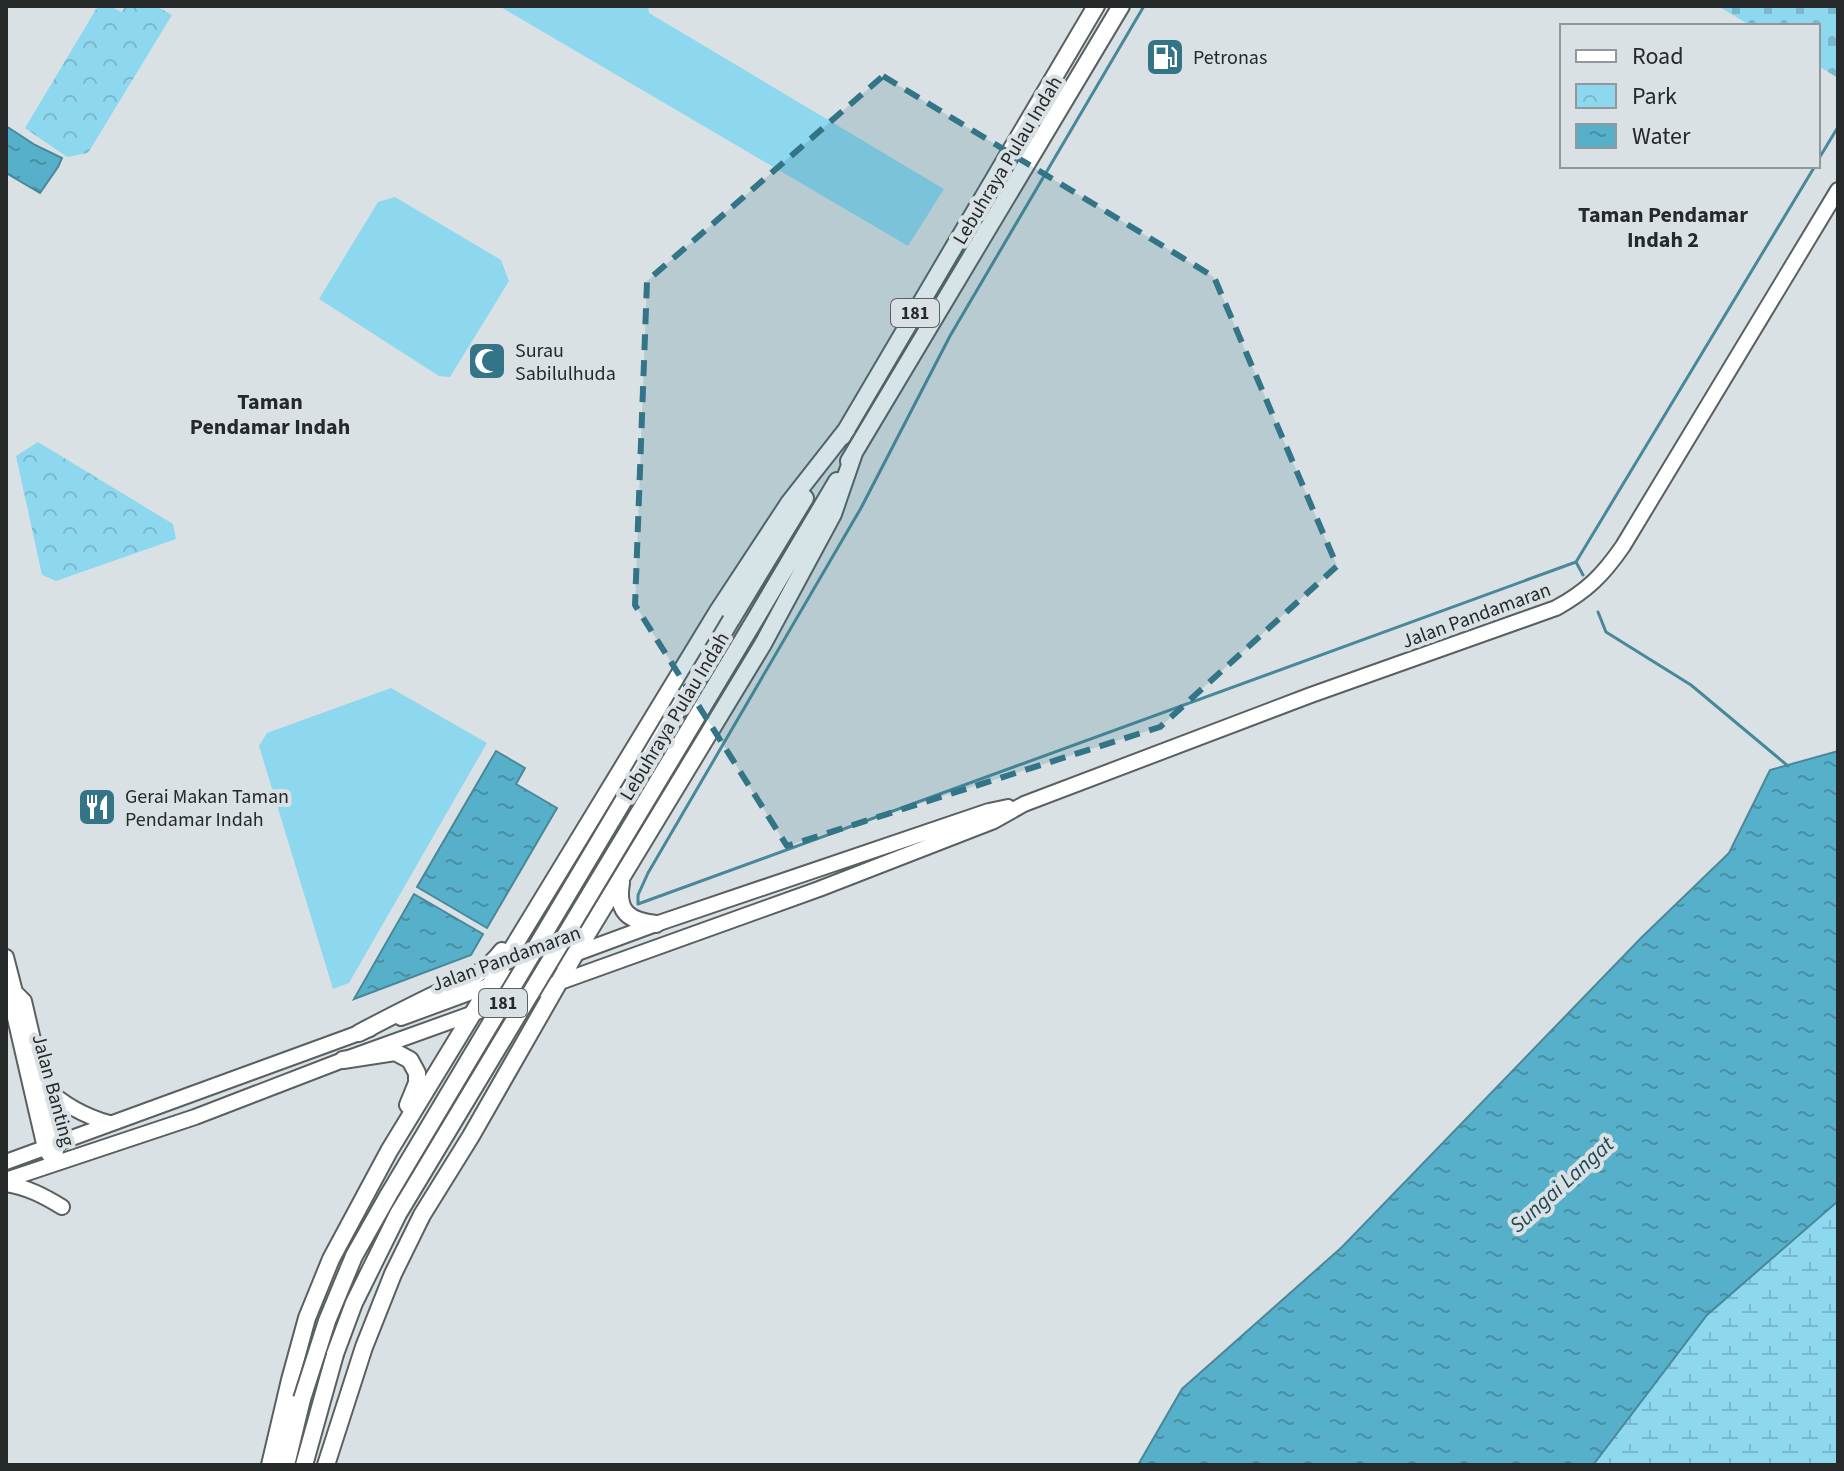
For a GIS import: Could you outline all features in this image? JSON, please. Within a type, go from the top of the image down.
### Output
[{"type":"main road","name":"Lebuhraya Pulau Indah","points":[[286,1465],[302,1399],[327,1321],[354,1256],[1096,6]]},
{"type":"main road","name":"Lebuhraya Pulau Indah","points":[[304,1465],[335,1354],[354,1303],[398,1214],[1121,6]]},
{"type":"main road","name":"Jalan Pandamaran","points":[[6,1182],[195,1117],[343,1060],[819,889],[994,821],[1024,804],[1311,695],[1556,608],[1587,589],[1623,546],[1838,190]]},
{"type":"main road","points":[[270,1465],[307,1318],[331,1259],[389,1151],[718,611],[789,503],[847,429]]},
{"type":"main road","points":[[326,1465],[364,1347],[393,1274],[422,1215],[575,954],[763,644],[833,514],[854,453]]},
{"type":"main road","points":[[603,802],[586,840],[587,849],[596,856],[619,862],[629,858],[650,832]]},
{"type":"main road","name":"Jalan Pandamaran","points":[[6,1162],[656,924],[989,811],[1024,804]]},
{"type":"main road","points":[[359,1033],[473,978],[492,964],[567,860]]},
{"type":"main road","points":[[622,877],[619,895],[623,910],[635,920],[656,924]]},
{"type":"main road","points":[[535,912],[546,955],[559,983]]},
{"type":"main road","name":"Jalan Banting","points":[[6,957],[15,992],[12,1005],[51,1145]]},
{"type":"main road","points":[[491,986],[501,1004],[514,1060]]},
{"type":"main road","name":"Jalan Banting","points":[[15,992],[24,1001],[44,1087],[54,1163]]},
{"type":"main road","points":[[343,1060],[395,1052],[415,1066],[417,1083],[389,1151]]},
{"type":"main road","points":[[44,1087],[72,1109],[110,1123]]},
{"type":"main road","points":[[6,1182],[41,1194],[62,1207]]},
{"type":"highlighted area","points":[[883,76],[1214,277],[1337,566],[1160,727],[787,846],[635,605],[647,281]]},
{"type":"green space","points":[[98,6],[111,6],[121,12],[126,6],[156,6],[172,15],[88,153],[67,157],[25,128]]},
{"type":"green space","points":[[499,6],[648,6],[649,13],[944,189],[908,246]]},
{"type":"green space","points":[[1718,6],[1838,6],[1838,78],[1820,67],[1820,24],[1748,24]]},
{"type":"green space","points":[[395,197],[501,260],[509,281],[450,377],[439,376],[319,299],[378,202]]},
{"type":"green space","points":[[38,442],[173,524],[176,539],[56,581],[42,575],[16,456]]},
{"type":"green space","points":[[391,688],[487,743],[349,983],[333,989],[259,746],[267,733]]},
{"type":"green space","points":[[1838,1201],[1838,1465],[1593,1465],[1707,1315]]},
{"type":"water","points":[[6,126],[62,158],[40,193],[6,173]]},
{"type":"water","points":[[496,751],[525,768],[516,784],[557,808],[487,928],[417,887]]},
{"type":"water","name":"Sungai Langat","points":[[1838,751],[1838,1201],[1707,1315],[1593,1465],[1138,1465],[1182,1389],[1342,1247],[1641,938],[1729,853],[1770,770]]},
{"type":"water","points":[[414,894],[483,934],[471,955],[354,999]]},
{"type":"waterway","points":[[1144,6],[950,336],[861,508],[648,873],[638,895],[638,904],[1576,562],[1814,168]]},
{"type":"waterway","points":[[1820,157],[1838,127]]},
{"type":"waterway","points":[[1576,562],[1583,575]]},
{"type":"waterway","points":[[1598,612],[1606,632],[1691,685],[1788,766]]},
{"type":"place","name":"Petronas","points":[[1165,57]]},
{"type":"place","name":"Surau Sabilulhuda","points":[[487,361]]},
{"type":"place","name":"Gerai Makan Taman Pendamar Indah","points":[[97,807]]},
{"type":"district","name":"Taman Pendamar Indah 2","points":[[1663,226]]},
{"type":"district","name":"Taman Pendamar Indah","points":[[270,414]]}]
